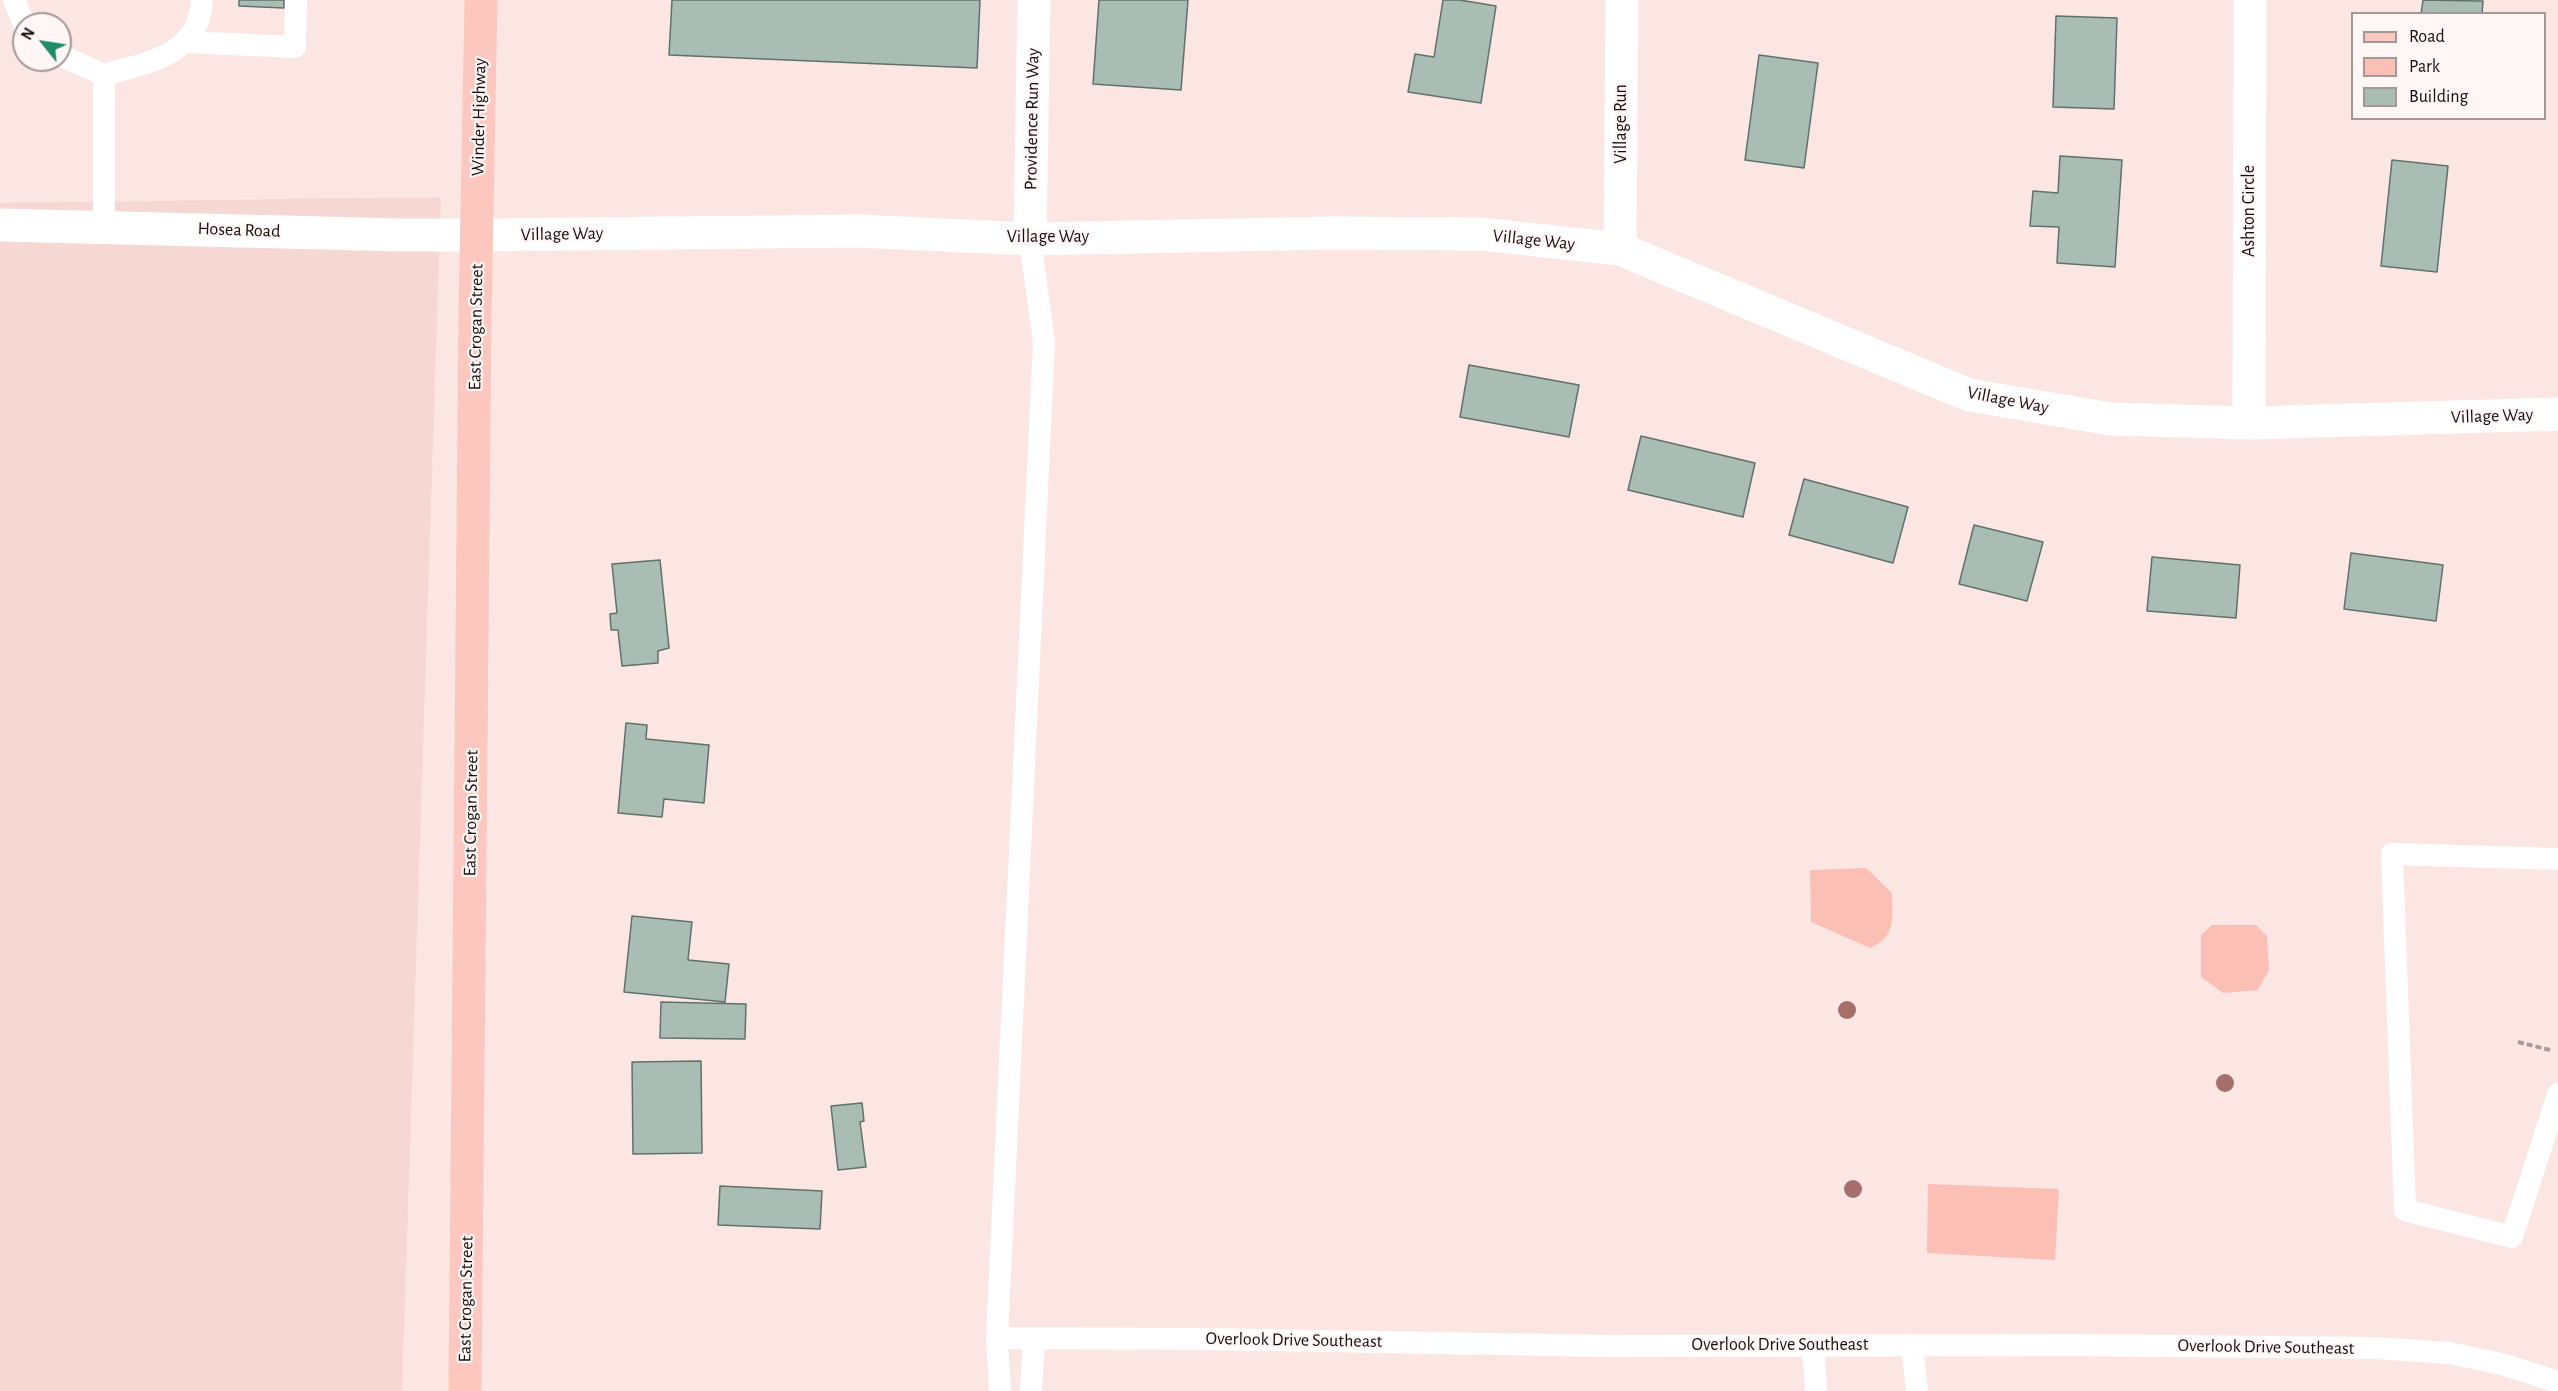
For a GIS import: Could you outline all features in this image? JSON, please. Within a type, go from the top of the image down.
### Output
[{"type":"main road","name":"Winder Highway","points":[[478,235],[481,0]]},
{"type":"main road","name":"East Crogan Street","points":[[465,1391],[478,235]]},
{"type":"street","name":"Providence Run Way","points":[[1030,239],[1034,0]]},
{"type":"street","name":"Village Run","points":[[1620,249],[1622,0]]},
{"type":"street","name":"Ashton Circle","points":[[2248,423],[2250,0]]},
{"type":"street","name":"Hosea Road","points":[[0,225],[478,235]]},
{"type":"street","name":"Village Way","points":[[478,235],[858,231],[1030,239],[1331,233],[1480,234],[1620,249],[1968,395],[2110,419],[2248,423],[2558,414]]},
{"type":"lane","points":[[72,60],[104,75],[168,56],[187,42],[202,9],[202,0]]},
{"type":"lane","points":[[187,42],[295,47],[296,0]]},
{"type":"lane","points":[[104,75],[104,226]]},
{"type":"lane","points":[[1000,1391],[998,1338],[1044,342],[1030,239]]},
{"type":"lane","points":[[2558,859],[2392,854],[2404,1210],[2512,1237],[2558,1094]]},
{"type":"lane","name":"Overlook Drive Southeast","points":[[998,1338],[1611,1346],[1912,1345],[2386,1349],[2449,1353],[2502,1364],[2558,1382]]},
{"type":"lane","points":[[1031,1391],[1034,1339]]},
{"type":"lane","points":[[1912,1345],[1917,1391]]},
{"type":"lane","points":[[1813,1346],[1816,1391]]},
{"type":"path","points":[[2518,1042],[2550,1050]]},
{"type":"shaded area","points":[[441,197],[402,1391],[0,1391],[0,203]]},
{"type":"green space","points":[[1866,868],[1892,893],[1892,919],[1889,932],[1885,938],[1870,948],[1811,922],[1810,870]]},
{"type":"green space","points":[[2212,925],[2256,925],[2267,936],[2269,970],[2258,990],[2223,993],[2201,977],[2201,935]]},
{"type":"green space","points":[[1928,1184],[2059,1189],[2055,1260],[1927,1253]]},
{"type":"building","points":[[239,0],[284,0],[284,8],[239,6]]},
{"type":"building","points":[[672,0],[980,0],[977,68],[669,55]]},
{"type":"building","points":[[1099,0],[1188,0],[1181,90],[1093,84]]},
{"type":"building","points":[[1443,0],[1460,0],[1496,6],[1481,103],[1408,92],[1415,54],[1434,57]]},
{"type":"building","points":[[2423,0],[2483,1],[2482,12],[2421,12]]},
{"type":"building","points":[[2056,16],[2117,18],[2114,109],[2053,107]]},
{"type":"building","points":[[1759,55],[1818,63],[1804,168],[1745,160]]},
{"type":"building","points":[[2060,156],[2122,160],[2115,267],[2057,263],[2059,227],[2030,226],[2033,191],[2058,193]]},
{"type":"building","points":[[2392,160],[2448,166],[2437,272],[2381,266]]},
{"type":"building","points":[[1469,365],[1579,385],[1569,437],[1460,417]]},
{"type":"building","points":[[1641,436],[1755,463],[1743,517],[1628,490]]},
{"type":"building","points":[[1804,479],[1908,507],[1893,563],[1789,535]]},
{"type":"building","points":[[1974,525],[2043,542],[2027,601],[1959,584]]},
{"type":"building","points":[[2351,553],[2443,565],[2436,621],[2344,609]]},
{"type":"building","points":[[2152,557],[2240,565],[2236,618],[2147,611]]},
{"type":"building","points":[[660,560],[669,648],[658,651],[658,663],[622,666],[618,630],[611,630],[610,614],[617,613],[612,564]]},
{"type":"building","points":[[626,723],[647,725],[646,739],[709,745],[704,803],[664,799],[662,817],[618,813]]},
{"type":"building","points":[[632,916],[692,922],[688,960],[729,964],[725,1002],[624,992]]},
{"type":"building","points":[[661,1002],[746,1004],[745,1039],[660,1038]]},
{"type":"building","points":[[701,1061],[702,1153],[633,1154],[632,1062]]},
{"type":"building","points":[[862,1103],[864,1121],[860,1122],[866,1167],[838,1170],[831,1106]]},
{"type":"building","points":[[720,1186],[822,1191],[820,1229],[718,1225]]}]
